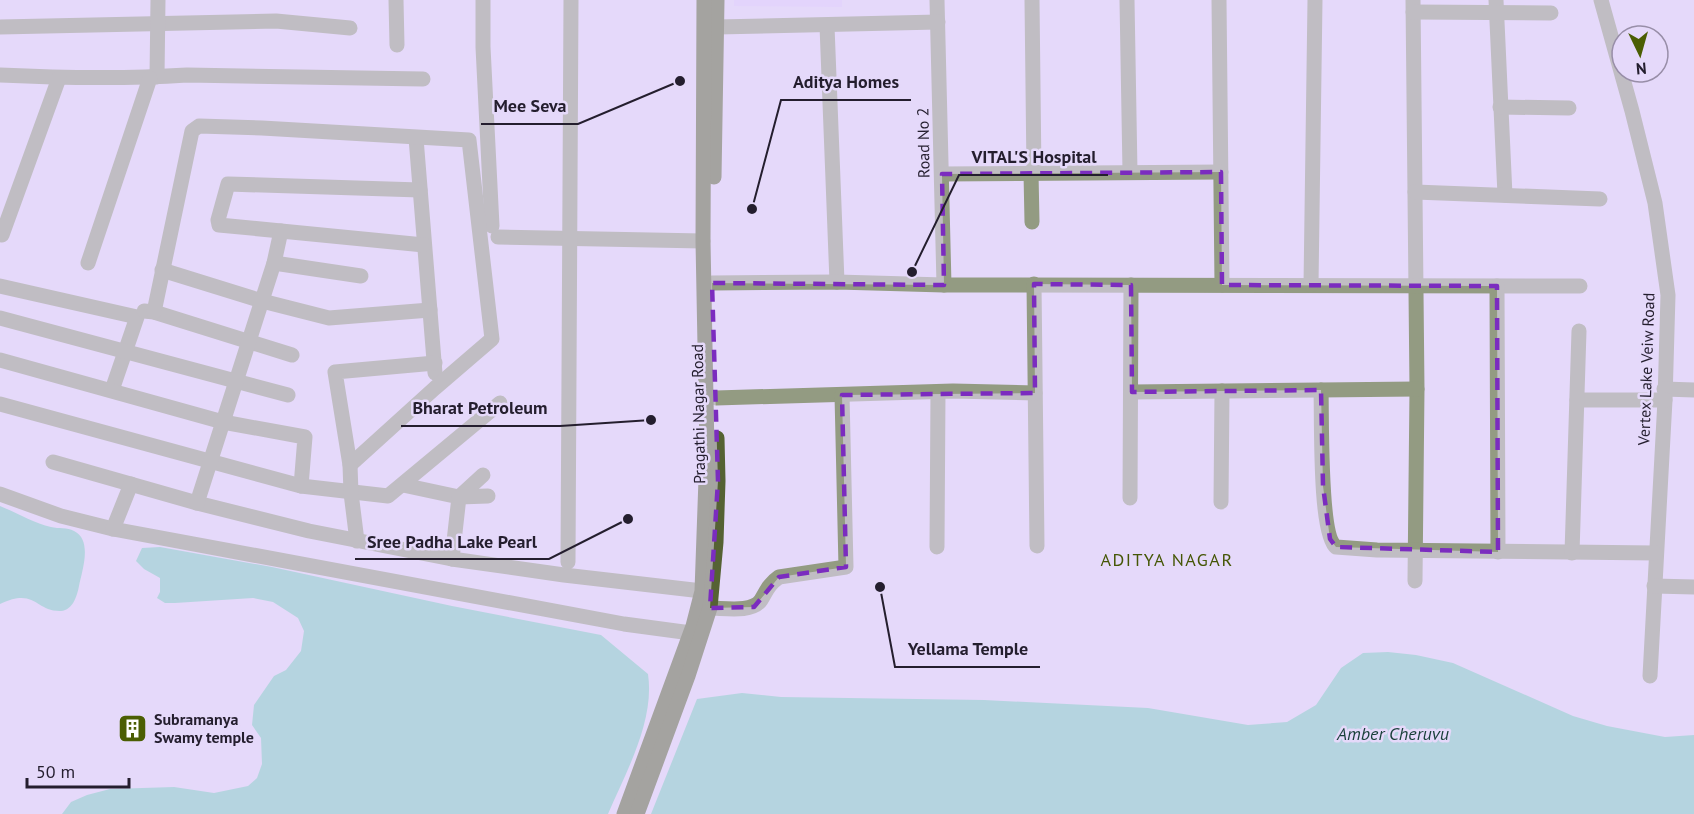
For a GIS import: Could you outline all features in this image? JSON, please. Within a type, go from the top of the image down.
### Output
[{"type":"main road","name":"Pragathi Nagar Road","points":[[637,814],[691,668],[710,608],[716,542],[703,241],[704,0]]},
{"type":"main road","name":"Pragathi Nagar Road","points":[[712,481],[716,398],[712,283],[717,0]]},
{"type":"main road","points":[[624,814],[698,611],[702,591],[712,481]]},
{"type":"street","points":[[88,263],[153,78],[158,0]]},
{"type":"street","points":[[396,0],[397,45]]},
{"type":"street","points":[[483,0],[483,46],[495,232],[571,238],[703,241]]},
{"type":"street","points":[[568,562],[572,0]]},
{"type":"street","name":"Road No 2","points":[[937,0],[944,285]]},
{"type":"street","points":[[1032,0],[1032,222]]},
{"type":"street","points":[[1127,0],[1130,172]]},
{"type":"street","points":[[1219,0],[1222,285]]},
{"type":"street","points":[[1311,285],[1315,0]]},
{"type":"street","name":"Vertex Lake Veiw Road","points":[[1601,0],[1655,203],[1668,295],[1650,676]]},
{"type":"street","points":[[1415,581],[1417,389],[1413,6],[1496,6],[1551,13]]},
{"type":"street","points":[[1496,6],[1504,195]]},
{"type":"street","points":[[0,27],[276,21],[350,28]]},
{"type":"street","points":[[717,27],[938,22]]},
{"type":"street","points":[[827,26],[837,282]]},
{"type":"street","points":[[0,75],[59,78],[153,78],[188,75],[423,79]]},
{"type":"street","points":[[2,235],[59,78]]},
{"type":"street","points":[[1500,107],[1569,108]]},
{"type":"street","points":[[154,312],[192,131],[195,128],[199,126],[262,128],[469,140],[492,339],[350,465]]},
{"type":"street","points":[[416,138],[435,363],[435,388]]},
{"type":"street","points":[[942,174],[1221,172]]},
{"type":"street","points":[[420,190],[228,184],[218,220],[219,225],[424,245]]},
{"type":"street","points":[[1415,192],[1600,199]]},
{"type":"street","points":[[197,503],[274,263],[281,231]]},
{"type":"street","points":[[274,263],[361,276]]},
{"type":"street","points":[[162,270],[262,301],[329,318],[430,310]]},
{"type":"street","points":[[712,283],[1580,286]]},
{"type":"street","points":[[1034,284],[1037,546]]},
{"type":"street","points":[[1130,498],[1131,285]]},
{"type":"street","points":[[0,286],[137,316]]},
{"type":"street","points":[[1497,286],[1498,552]]},
{"type":"street","points":[[112,390],[138,311],[154,312],[292,355]]},
{"type":"street","points":[[0,318],[288,394]]},
{"type":"street","points":[[1572,553],[1579,331]]},
{"type":"street","points":[[0,360],[223,423],[305,437],[301,486]]},
{"type":"street","points":[[357,541],[350,465],[335,372],[435,363]]},
{"type":"street","points":[[1132,392],[1417,389]]},
{"type":"street","points":[[716,398],[952,390],[1035,393]]},
{"type":"street","points":[[1321,390],[1323,486],[1331,543],[1336,547],[1377,550],[1655,553]]},
{"type":"street","points":[[1577,400],[1664,395],[1694,390]]},
{"type":"street","points":[[1221,502],[1222,391]]},
{"type":"street","points":[[937,547],[938,392]]},
{"type":"street","points":[[710,608],[754,607],[760,602],[769,584],[779,577],[846,567],[842,394]]},
{"type":"street","points":[[0,404],[301,486],[388,496],[500,403]]},
{"type":"street","points":[[53,462],[197,503],[357,541],[452,559],[702,591]]},
{"type":"street","points":[[452,559],[459,497],[483,475]]},
{"type":"street","points":[[113,530],[131,484]]},
{"type":"street","points":[[403,485],[459,497],[488,496]]},
{"type":"street","points":[[0,494],[61,516],[113,530],[624,624],[691,633]]},
{"type":"street","points":[[1654,586],[1694,588]]},
{"type":"highlighted area","points":[[1221,172],[1222,285],[1497,286],[1498,552],[1336,547],[1330,539],[1323,486],[1321,390],[1132,392],[1131,285],[1034,284],[1035,393],[842,395],[846,567],[779,577],[754,607],[710,608],[718,481],[712,283],[944,285],[942,174]]},
{"type":"shaded area","points":[[734,0],[842,0],[842,7],[734,6]]},
{"type":"water","points":[[0,506],[38,523],[71,530],[80,535],[85,548],[84,564],[77,594],[69,608],[61,611],[52,610],[34,601],[21,598],[0,604]]},
{"type":"water","points":[[160,547],[272,567],[601,635],[648,674],[649,692],[643,728],[637,746],[608,814],[62,814],[71,802],[110,789],[174,787],[214,793],[248,786],[257,778],[262,764],[261,738],[252,725],[254,705],[274,676],[286,670],[301,651],[304,631],[298,618],[273,602],[253,598],[165,603],[157,598],[160,592],[160,578],[144,569],[136,561],[142,548]]},
{"type":"water","name":"Amber Cheruvu","points":[[1388,652],[1453,663],[1573,716],[1607,726],[1665,737],[1694,735],[1694,814],[651,814],[697,699],[742,693],[781,697],[984,700],[1148,708],[1248,725],[1287,722],[1316,705],[1341,668],[1363,653]]},
{"type":"place","name":"Mee Seva","points":[[680,81]]},
{"type":"place","name":"Aditya Homes","points":[[752,209]]},
{"type":"place","name":"VITAL'S Hospital","points":[[912,272]]},
{"type":"place","name":"Bharat Petroleum","points":[[651,420]]},
{"type":"place","name":"Sree Padha Lake Pearl","points":[[628,519]]},
{"type":"place","name":"Yellama Temple","points":[[880,587]]},
{"type":"place","name":"Subramanya Swamy temple","points":[[133,728]]},
{"type":"district","name":"ADITYA NAGAR","points":[[1167,560]]}]
